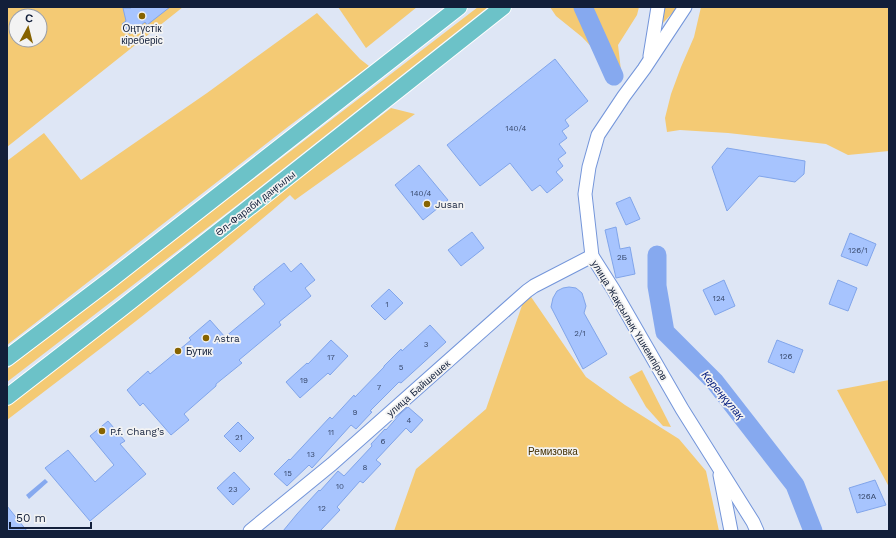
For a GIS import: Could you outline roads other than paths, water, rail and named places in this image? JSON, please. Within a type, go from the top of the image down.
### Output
[{"type":"main road","points":[[7,358],[110,280],[459,7]]},
{"type":"main road","name":"Әл-Фараби даңғылы","points":[[7,397],[503,7]]},
{"type":"street","name":"улица Жақсылық Үшкемпіров","points":[[658,7],[650,60],[598,135],[589,167],[585,194],[592,256],[613,289],[682,409],[758,531]]},
{"type":"street","points":[[650,60],[685,7]]},
{"type":"street","name":"улица Байшешек","points":[[250,531],[332,464],[534,286],[592,256]]},
{"type":"street","points":[[718,468],[731,531]]},
{"type":"water","points":[[45,479],[48,482],[29,499],[26,495]]},
{"type":"waterway","name":"Кереңқұлақ","points":[[583,7],[614,76]]},
{"type":"waterway","name":"Кереңқұлақ","points":[[657,255],[657,286],[665,332],[715,382],[795,485],[813,531]]},
{"type":"place","name":"Оңтүстік кіреберіс","points":[[142,16]]},
{"type":"place","name":"Jusan","points":[[427,204]]},
{"type":"place","name":"Astra","points":[[206,338]]},
{"type":"place","name":"Бутик","points":[[178,351]]},
{"type":"place","name":"P.f. Chang’s","points":[[102,431]]},
{"type":"park label","name":"Ремизовка","points":[[553,451]]}]
